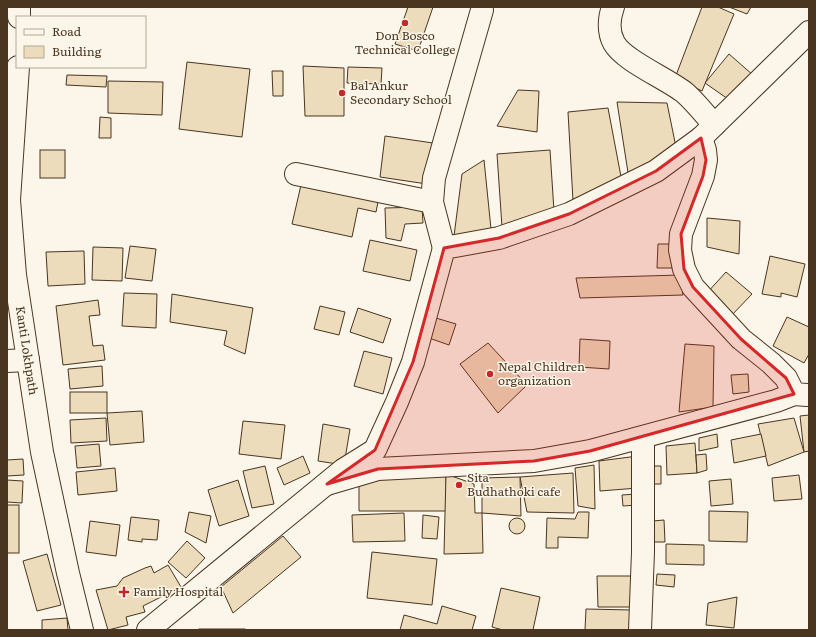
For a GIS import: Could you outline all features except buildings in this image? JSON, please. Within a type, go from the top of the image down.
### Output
[{"type":"street","points":[[327,484],[378,469],[534,461],[590,451],[643,438],[801,394],[771,362],[741,339],[693,288],[684,269],[680,250],[681,234],[703,176],[706,160],[705,150],[708,131],[684,93],[626,56],[614,44],[610,34],[610,16],[613,7]]},
{"type":"street","points":[[148,630],[343,470],[375,450],[413,362],[444,248],[432,202],[434,178],[482,10]]},
{"type":"street","points":[[444,248],[499,238],[569,214],[656,170],[708,131],[809,32]]},
{"type":"street","name":"Kanti Lokhpath","points":[[18,68],[9,200],[9,226],[15,275],[17,361],[42,452],[82,630]]},
{"type":"street","points":[[296,174],[432,202]]},
{"type":"street","points":[[640,630],[643,552],[643,438]]},
{"type":"highlighted area","points":[[701,138],[706,160],[703,176],[681,234],[684,269],[693,287],[741,339],[786,378],[794,394],[590,451],[534,461],[378,469],[327,484],[375,450],[413,362],[444,248],[499,238],[569,214],[656,171]]},
{"type":"place","name":"Don Bosco Technical College","points":[[405,23]]},
{"type":"place","name":"Bal Ankur Secondary School","points":[[342,93]]},
{"type":"place","name":"Nepal Children organization","points":[[490,374]]},
{"type":"place","name":"Sita Budhathoki cafe","points":[[459,485]]},
{"type":"place","name":"Family Hospital","points":[[124,592]]}]
